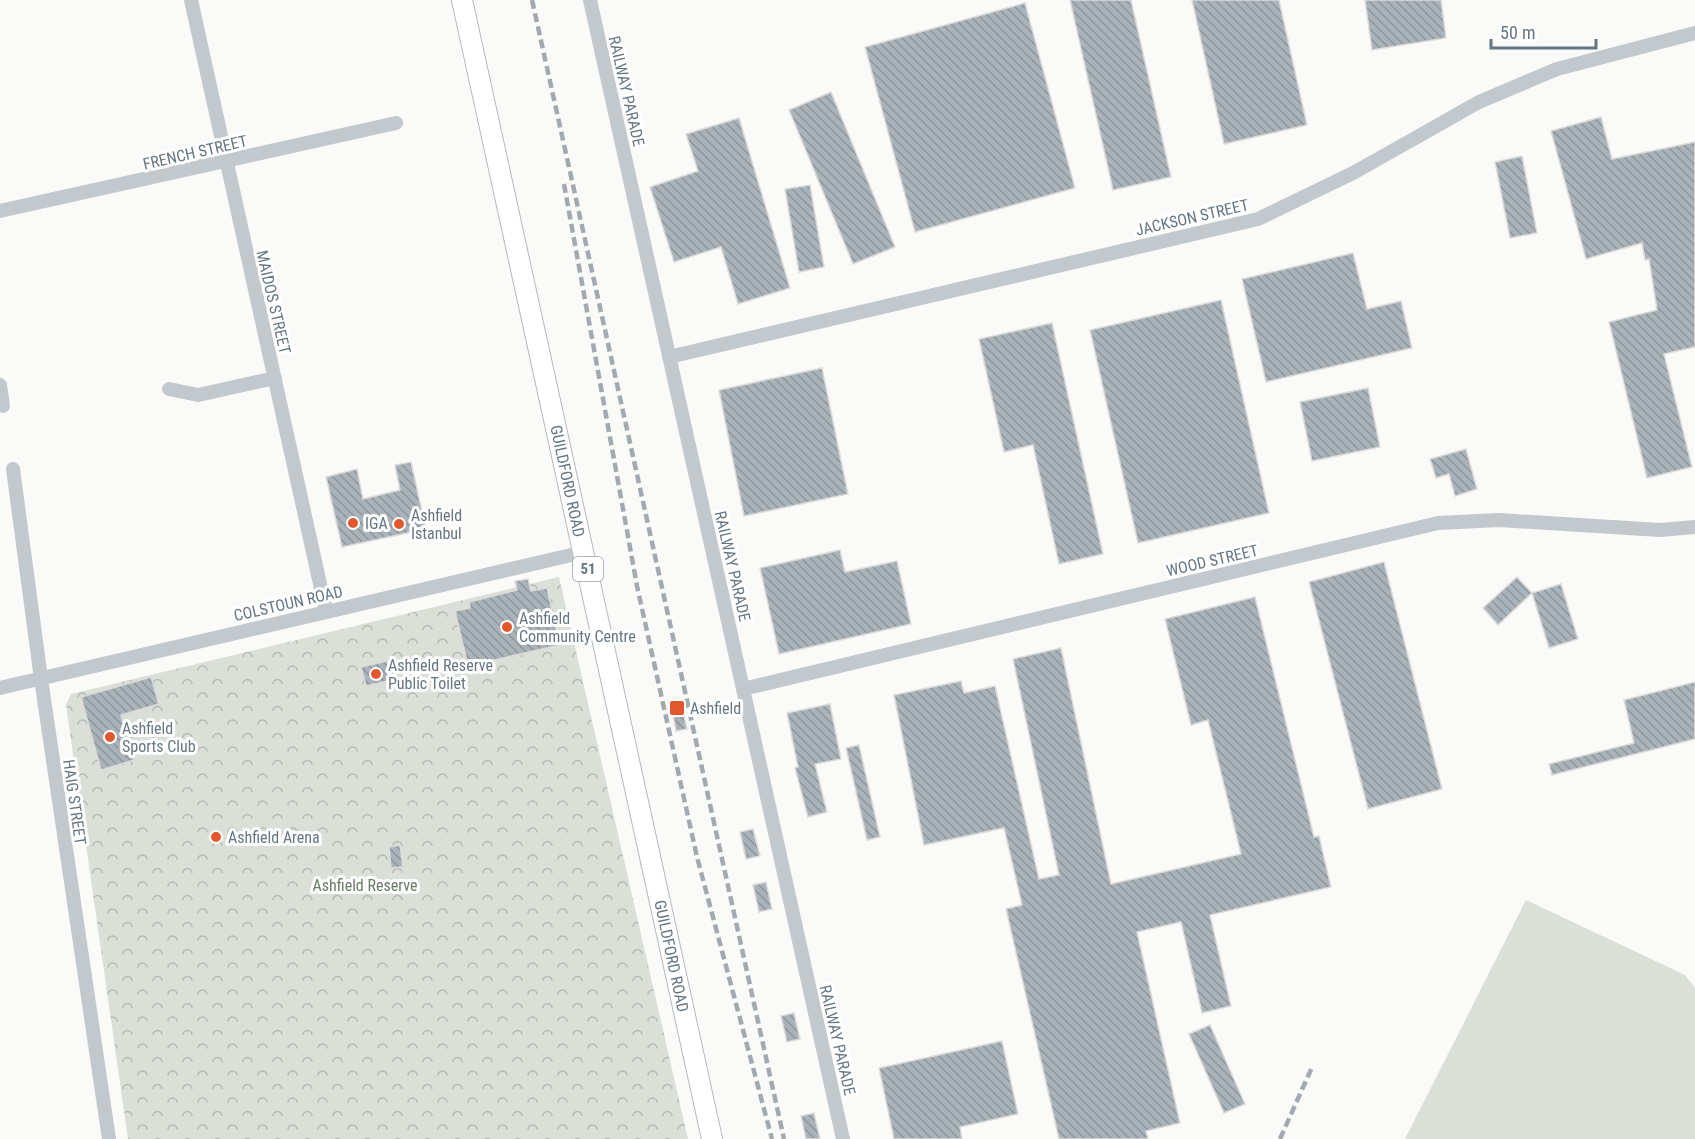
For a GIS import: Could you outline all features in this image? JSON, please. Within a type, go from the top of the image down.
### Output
[{"type":"highway","name":"GUILDFORD ROAD","points":[[462,0],[712,1139]]},
{"type":"street","name":"MAIDOS STREET","points":[[191,0],[326,611]]},
{"type":"street","name":"RAILWAY PARADE","points":[[590,0],[843,1139]]},
{"type":"street","name":"JACKSON STREET","points":[[669,357],[1258,219],[1355,172],[1489,98],[1557,69],[1695,33]]},
{"type":"street","name":"FRENCH STREET","points":[[0,212],[396,123]]},
{"type":"street","points":[[170,389],[198,395],[275,378]]},
{"type":"street","points":[[0,385],[3,406]]},
{"type":"street","name":"HAIG STREET","points":[[13,469],[41,679],[109,1139]]},
{"type":"street","name":"WOOD STREET","points":[[743,689],[1438,523],[1499,520],[1660,530],[1695,527]]},
{"type":"street","name":"COLSTOUN ROAD","points":[[0,688],[584,552]]},
{"type":"green space","name":"Ashfield Reserve","points":[[559,577],[688,1139],[128,1139],[66,705],[71,694]]},
{"type":"green space","points":[[1526,900],[1685,975],[1695,988],[1695,1139],[1405,1139]]},
{"type":"building","points":[[1070,0],[1131,0],[1171,177],[1113,190]]},
{"type":"building","points":[[1192,0],[1279,0],[1307,125],[1224,144]]},
{"type":"building","points":[[1365,0],[1441,0],[1446,38],[1372,50]]},
{"type":"building","points":[[1025,3],[1075,188],[915,232],[865,47]]},
{"type":"building","points":[[831,92],[895,247],[853,264],[789,110]]},
{"type":"building","points":[[1601,117],[1612,159],[1695,142],[1695,347],[1664,354],[1692,467],[1647,478],[1609,322],[1657,310],[1649,259],[1645,260],[1642,243],[1586,259],[1551,131]]},
{"type":"building","points":[[739,118],[790,288],[738,304],[721,247],[674,262],[650,187],[698,171],[686,134]]},
{"type":"building","points":[[1522,156],[1537,233],[1510,238],[1495,162]]},
{"type":"building","points":[[810,185],[824,267],[799,272],[785,189]]},
{"type":"building","points":[[1353,253],[1367,309],[1401,301],[1412,348],[1266,382],[1242,279]]},
{"type":"building","points":[[1221,300],[1269,513],[1138,543],[1090,330]]},
{"type":"building","points":[[1052,323],[1103,554],[1059,564],[1033,445],[1004,452],[979,339]]},
{"type":"building","points":[[822,368],[848,494],[744,516],[719,390]]},
{"type":"building","points":[[1368,388],[1380,447],[1312,461],[1300,402]]},
{"type":"building","points":[[1466,449],[1477,489],[1455,496],[1449,474],[1436,478],[1430,459]]},
{"type":"building","points":[[411,462],[426,529],[342,547],[326,477],[357,469],[363,499],[400,490],[395,465]]},
{"type":"building","points":[[840,550],[845,572],[897,561],[911,624],[779,654],[760,568]]},
{"type":"building","points":[[1384,562],[1442,789],[1368,809],[1309,582]]},
{"type":"building","points":[[1517,577],[1532,593],[1498,625],[1483,608]]},
{"type":"building","name":"Ashfield Community Centre","points":[[528,579],[531,591],[547,588],[560,645],[468,666],[455,611],[470,608],[469,602],[517,590],[515,581]]},
{"type":"building","points":[[1561,584],[1578,639],[1549,648],[1532,593]]},
{"type":"building","points":[[1255,597],[1314,837],[1319,836],[1331,887],[1210,915],[1231,1006],[1202,1013],[1181,922],[1137,932],[1180,1123],[1146,1131],[1148,1139],[1059,1139],[1006,909],[1022,905],[1004,828],[924,845],[894,695],[961,681],[964,693],[995,686],[1039,879],[1059,875],[1013,659],[1061,648],[1111,884],[1241,854],[1208,720],[1191,725],[1165,619]]},
{"type":"building","name":"Ashfield Reserve Public Toilet","points":[[387,661],[392,680],[366,686],[361,667]]},
{"type":"building","name":"Ashfield Sports Club","points":[[151,677],[159,704],[121,715],[134,760],[101,770],[81,697]]},
{"type":"building","points":[[1695,682],[1695,739],[1552,775],[1549,764],[1634,743],[1624,700]]},
{"type":"building","points":[[830,704],[841,759],[815,764],[827,812],[808,817],[795,768],[798,767],[787,713]]},
{"type":"building","points":[[682,707],[687,729],[676,731],[672,709]]},
{"type":"building","points":[[859,745],[880,837],[867,840],[846,748]]},
{"type":"building","points":[[753,829],[760,856],[746,859],[740,832]]},
{"type":"building","points":[[400,845],[403,867],[391,868],[389,847]]},
{"type":"building","points":[[766,882],[772,909],[759,912],[753,885]]},
{"type":"building","points":[[794,1013],[800,1039],[787,1042],[781,1016]]},
{"type":"building","points":[[1210,1025],[1245,1104],[1224,1113],[1189,1034]]},
{"type":"building","points":[[1002,1041],[1018,1114],[960,1127],[962,1139],[894,1139],[879,1068]]},
{"type":"building","points":[[814,1113],[820,1139],[806,1139],[801,1116]]},
{"type":"railway","points":[[532,0],[784,1139]]},
{"type":"railway","points":[[564,184],[637,586],[697,857],[772,1139]]},
{"type":"railway","points":[[1280,1139],[1313,1065]]},
{"type":"place","name":"IGA","points":[[353,523]]},
{"type":"place","name":"Ashfield Istanbul","points":[[399,524]]},
{"type":"place","name":"Ashfield Community Centre","points":[[507,627]]},
{"type":"place","name":"Ashfield Reserve Public Toilet","points":[[376,674]]},
{"type":"place","name":"Ashfield","points":[[677,708]]},
{"type":"place","name":"Ashfield Sports Club","points":[[110,737]]},
{"type":"place","name":"Ashfield Arena","points":[[216,837]]}]
